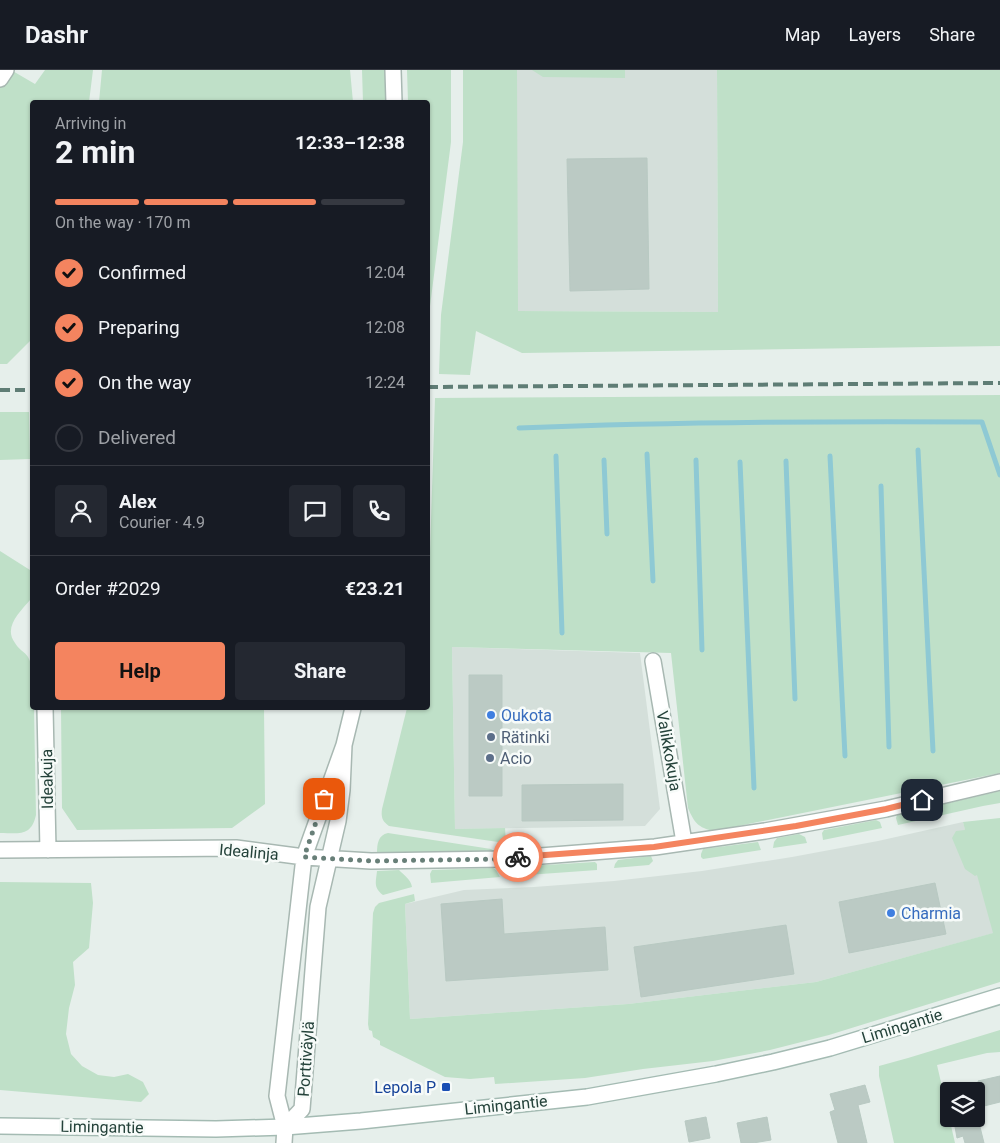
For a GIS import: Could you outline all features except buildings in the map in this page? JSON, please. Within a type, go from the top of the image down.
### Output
[{"type":"street","points":[[0,79],[6,70]]},
{"type":"street","points":[[393,70],[394,100]]},
{"type":"street","name":"Valikkokuja","points":[[653,661],[684,842]]},
{"type":"street","name":"Ideakuja","points":[[45,710],[48,850]]},
{"type":"street","name":"Porttiväylä","points":[[285,1127],[278,1096],[304,857],[344,745],[353,710]]},
{"type":"street","name":"Porttiväylä","points":[[285,1127],[302,1109],[318,907],[338,821],[342,790],[344,745]]},
{"type":"street","name":"Idealinja","points":[[0,850],[236,848],[304,857],[371,861],[503,859],[654,847],[765,831],[886,809],[1000,782]]},
{"type":"street","name":"Limingantie","points":[[0,1126],[216,1129],[285,1127],[371,1120],[587,1097],[773,1062],[830,1048],[1000,996]]},
{"type":"street","points":[[284,1143],[285,1127]]},
{"type":"shaded area","points":[[517,70],[717,70],[718,312],[517,311]]},
{"type":"shaded area","points":[[452,647],[640,653],[660,809],[645,826],[455,829]]},
{"type":"shaded area","points":[[963,822],[994,933],[816,982],[628,1004],[410,1019],[405,904],[464,890],[614,881],[702,871],[878,841]]},
{"type":"green space","points":[[0,70],[11,70],[35,84],[45,70],[93,70],[89,100],[30,100],[30,341],[7,364],[0,364]]},
{"type":"green space","points":[[102,70],[350,70],[353,100],[99,100]]},
{"type":"green space","points":[[362,70],[389,70],[390,100],[363,100]]},
{"type":"green space","points":[[407,70],[451,70],[451,142],[430,306],[430,100],[408,100]]},
{"type":"green space","points":[[463,70],[517,70],[518,311],[718,312],[717,70],[1000,70],[1000,346],[522,353],[476,331],[470,375],[439,374],[441,315],[463,142]]},
{"type":"green space","points":[[532,70],[625,70],[625,78],[543,77]]},
{"type":"green space","points":[[1000,395],[1000,773],[714,831],[697,824],[688,808],[671,653],[452,647],[455,829],[505,828],[506,842],[389,826],[383,821],[382,809],[407,710],[430,710],[430,552],[435,398]]},
{"type":"green space","points":[[0,412],[29,412],[30,459],[0,460]]},
{"type":"green space","points":[[0,551],[30,570],[30,600],[14,620],[11,631],[16,645],[28,657],[30,663],[30,710],[34,710],[36,815],[31,827],[23,832],[0,833]]},
{"type":"green space","points":[[61,710],[264,710],[265,804],[232,828],[77,830],[62,808]]},
{"type":"green space","points":[[1000,791],[1000,803],[898,825],[897,815]]},
{"type":"green space","points":[[1000,818],[1000,982],[829,1035],[770,1050],[713,1061],[585,1078],[495,1084],[494,1077],[470,1079],[445,1077],[380,1045],[380,1041],[373,1037],[372,1031],[369,1030],[373,913],[379,903],[414,894],[415,901],[405,904],[410,1019],[628,1004],[816,982],[993,933],[977,875],[975,876],[965,869],[952,838],[956,831],[965,830],[963,822]]},
{"type":"green space","points":[[876,820],[880,822],[882,828],[823,840],[822,833],[824,830]]},
{"type":"green space","points":[[388,833],[494,851],[377,853],[380,838]]},
{"type":"green space","points":[[799,834],[805,837],[807,843],[773,848],[777,838]]},
{"type":"green space","points":[[758,842],[761,850],[703,859],[701,857],[703,849]]},
{"type":"green space","points":[[651,856],[653,861],[649,865],[614,868],[618,860]]},
{"type":"green space","points":[[595,862],[597,870],[513,876],[512,874],[513,867]]},
{"type":"green space","points":[[493,868],[500,877],[431,883],[430,874],[432,870]]},
{"type":"green space","points":[[399,870],[409,880],[412,887],[383,895],[376,887],[377,871]]},
{"type":"green space","points":[[0,882],[91,883],[93,903],[89,948],[73,962],[75,985],[69,1008],[66,1034],[71,1054],[82,1066],[98,1075],[114,1077],[128,1074],[143,1082],[149,1094],[141,1102],[0,1090]]},
{"type":"green space","points":[[1000,1030],[1000,1052],[987,1053],[937,1065],[941,1082],[940,1127],[951,1127],[955,1143],[894,1143],[879,1076],[879,1066]]},
{"type":"waterway","points":[[519,428],[750,422],[982,422],[1000,475]]},
{"type":"waterway","points":[[918,450],[933,751]]},
{"type":"waterway","points":[[647,454],[653,581]]},
{"type":"waterway","points":[[556,456],[562,633]]},
{"type":"waterway","points":[[830,456],[845,756]]},
{"type":"waterway","points":[[604,460],[607,534]]},
{"type":"waterway","points":[[696,460],[702,650]]},
{"type":"waterway","points":[[786,461],[795,699]]},
{"type":"waterway","points":[[740,462],[754,788]]},
{"type":"waterway","points":[[881,486],[889,747]]},
{"type":"railway","points":[[430,387],[1000,383]]},
{"type":"railway","points":[[0,390],[30,390]]},
{"type":"way so far","points":[[324,799],[304,857],[371,861],[503,859],[518,857]]},
{"type":"place","name":"Oukota","points":[[491,715]]},
{"type":"place","name":"Rätinki","points":[[491,737]]},
{"type":"place","name":"Acio","points":[[490,758]]},
{"type":"place","name":"Charmia","points":[[891,913]]},
{"type":"place","name":"Lepola P","points":[[446,1087]]},
{"type":"route","points":[[518,857],[654,847],[796,826],[886,809],[922,800]]}]
